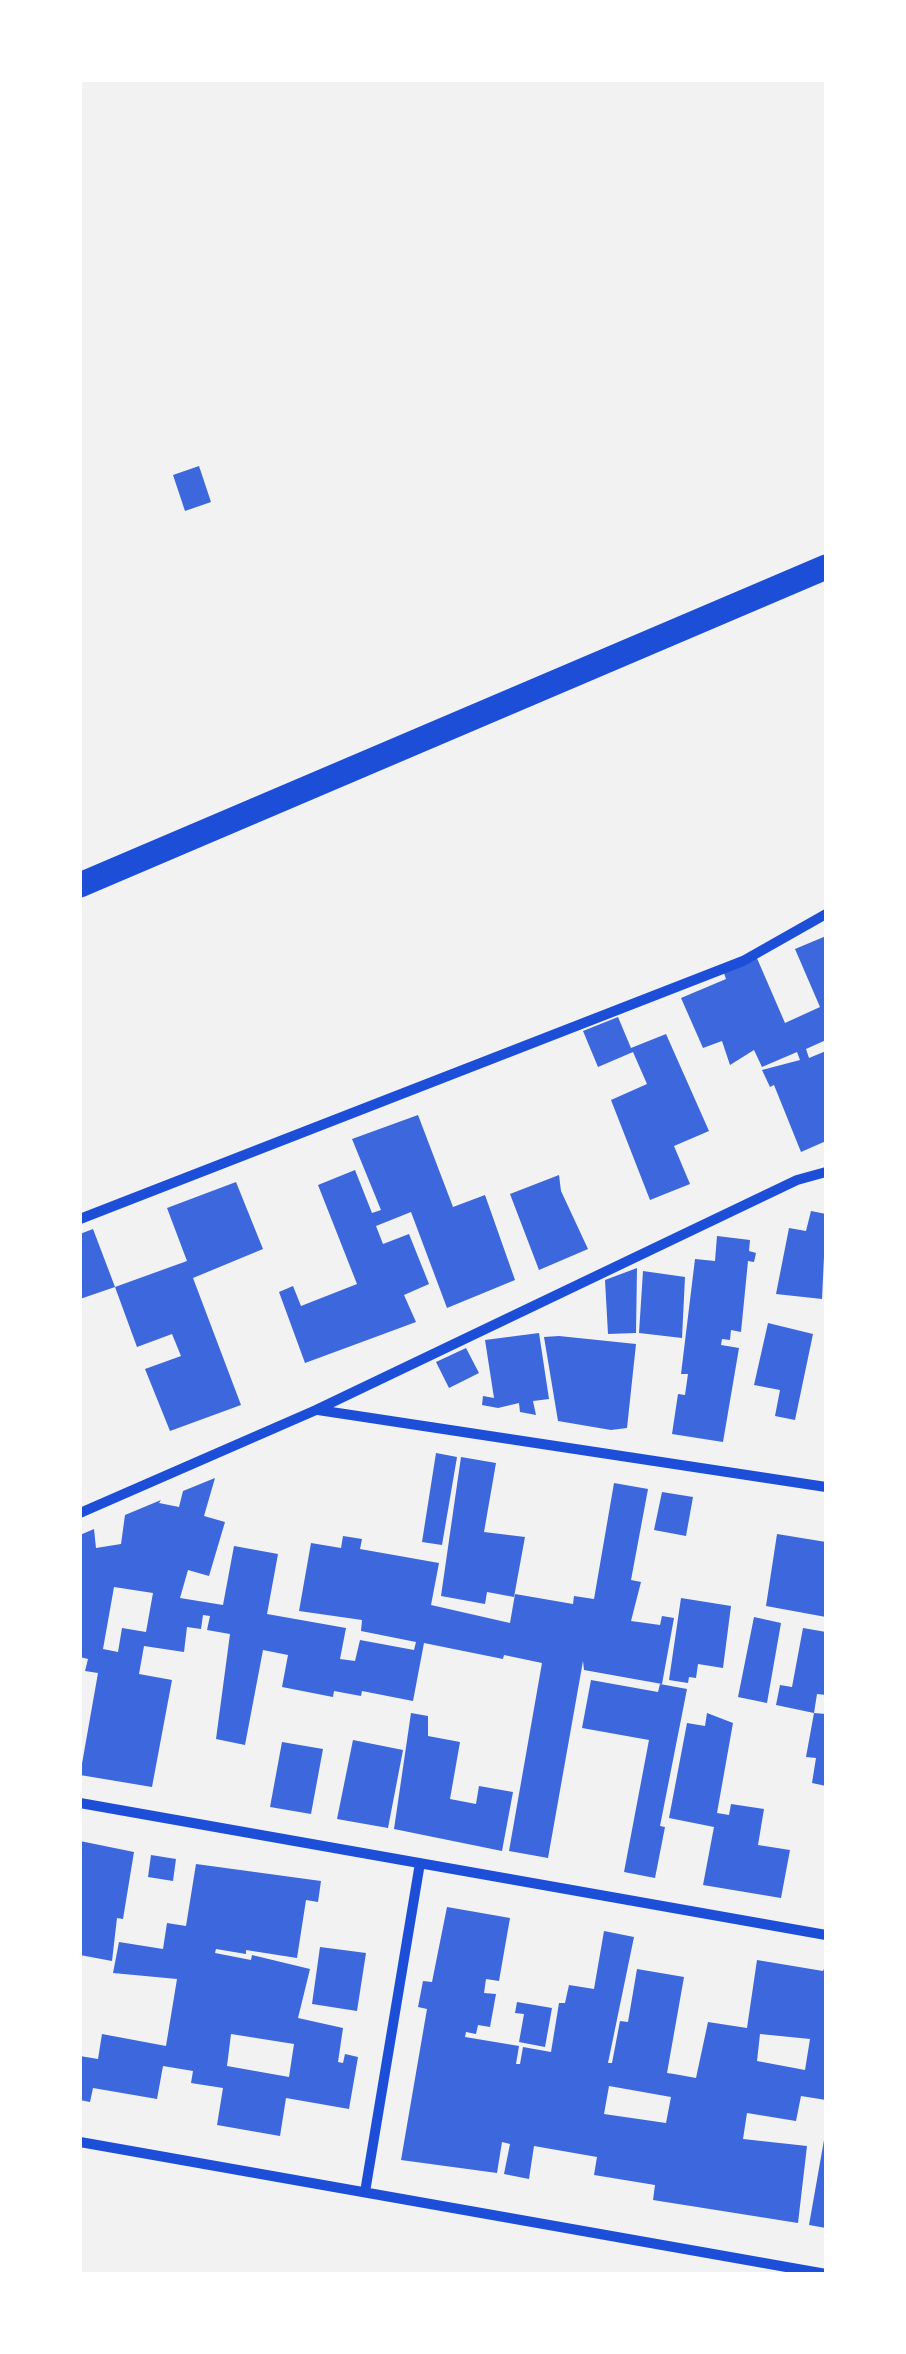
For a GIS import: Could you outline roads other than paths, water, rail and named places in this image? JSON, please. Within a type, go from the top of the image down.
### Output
[{"type":"main road","points":[[80,885],[826,567]]},
{"type":"street","points":[[80,1219],[743,961],[826,914]]},
{"type":"street","points":[[80,1513],[316,1410],[797,1180],[826,1172]]},
{"type":"street","points":[[316,1410],[826,1487]]},
{"type":"street","points":[[80,1804],[826,1935]]},
{"type":"street","points":[[365,2192],[420,1863]]},
{"type":"street","points":[[80,2142],[826,2274]]}]
